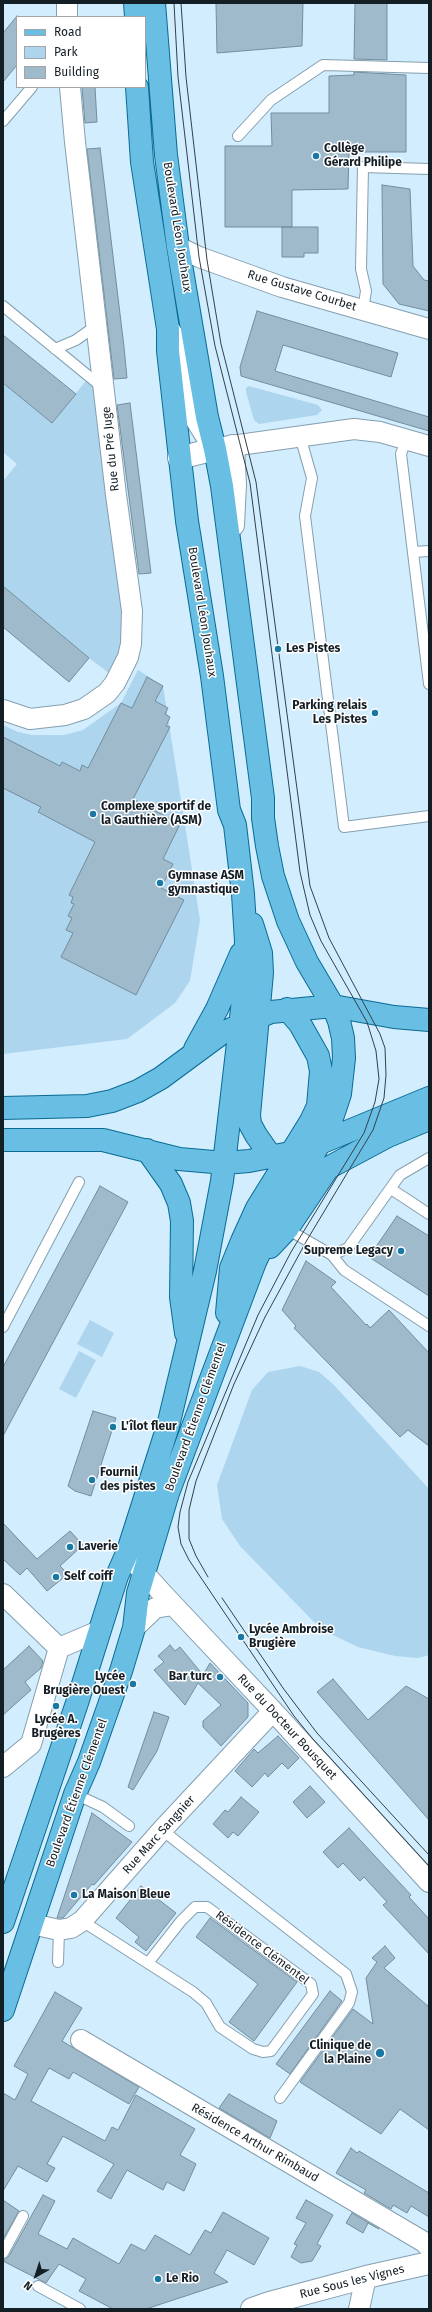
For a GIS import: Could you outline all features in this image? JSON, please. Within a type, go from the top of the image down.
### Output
[{"type":"main road","points":[[136,3],[136,16]]},
{"type":"main road","name":"Boulevard Léon Jouhaux","points":[[154,3],[165,140],[178,247],[206,417],[224,447],[231,553],[263,798],[263,818],[267,846],[280,898],[298,944],[333,1006]]},
{"type":"main road","name":"Boulevard Léon Jouhaux","points":[[137,88],[142,162],[168,330],[168,350],[187,521],[212,676],[229,810],[235,826],[243,894]]},
{"type":"main road","points":[[243,894],[250,1020],[249,1116],[256,1135],[281,1155]]},
{"type":"main road","points":[[243,894],[261,953],[250,1020]]},
{"type":"main road","points":[[193,1053],[217,1009],[246,941]]},
{"type":"main road","points":[[3,1108],[88,1106],[112,1101],[138,1091],[161,1078],[222,1033],[250,1020],[287,1009],[333,1006],[394,1017],[429,1020]]},
{"type":"main road","name":"Boulevard Étienne Clémentel","points":[[3,2010],[75,1794],[89,1762],[134,1628],[138,1593],[168,1493],[225,1338],[255,1262],[276,1218],[320,1143],[335,1112],[344,1058],[343,1038],[333,1006]]},
{"type":"main road","points":[[225,1338],[231,1268],[281,1155],[311,1121],[318,1106],[321,1071],[314,1047],[300,1024],[287,1009]]},
{"type":"main road","name":"Boulevard Étienne Clémentel","points":[[3,1922],[117,1576],[128,1551],[168,1426],[205,1271],[250,1020]]},
{"type":"main road","points":[[3,1140],[103,1140],[179,1159],[225,1163],[281,1155],[320,1143],[429,1098]]},
{"type":"main road","points":[[255,1262],[287,1229],[328,1168],[364,1148],[425,1125]]},
{"type":"main road","points":[[147,1150],[171,1184],[179,1203],[182,1221],[181,1297],[187,1346]]},
{"type":"street","points":[[67,3],[67,16]]},
{"type":"street","name":"Rue du Pré Juge","points":[[3,710],[30,719],[65,715],[84,709],[107,693],[115,683],[128,657],[132,627],[132,611],[104,388],[70,88]]},
{"type":"street","name":"Rue Gustave Courbet","points":[[178,247],[199,257],[282,287],[429,329]]},
{"type":"street","name":"Boulevard Léon Jouhaux","points":[[168,330],[179,345],[191,411],[224,447]]},
{"type":"street","points":[[179,458],[224,447],[354,429],[380,432],[429,446]]},
{"type":"street","points":[[128,1551],[144,1574]]},
{"type":"street","name":"Rue du Docteur Bousquet","points":[[144,1574],[429,1882]]},
{"type":"street","points":[[5,1599],[59,1648]]},
{"type":"street","points":[[134,1628],[155,1608],[172,1604]]},
{"type":"street","points":[[59,1648],[99,1631]]},
{"type":"street","points":[[3,1767],[31,1744],[59,1648]]},
{"type":"street","name":"Rue Marc Sangnier","points":[[59,1930],[71,1928],[82,1921],[162,1830],[272,1711]]},
{"type":"street","points":[[32,1924],[59,1930]]},
{"type":"street","name":"Résidence Arthur Rimbaud","points":[[80,2040],[424,2242],[429,2247]]},
{"type":"street","name":"Rue Sous les Vignes","points":[[252,2309],[366,2277],[429,2264]]},
{"type":"street","points":[[359,2309],[366,2277]]},
{"type":"lane","points":[[238,136],[271,100],[323,65],[429,68]]},
{"type":"lane","points":[[3,121],[31,88]]},
{"type":"lane","points":[[363,310],[366,291],[361,269],[363,167],[429,168]]},
{"type":"lane","points":[[3,306],[104,388]]},
{"type":"lane","points":[[55,349],[76,340],[97,325]]},
{"type":"lane","points":[[300,436],[312,478],[305,516],[344,827],[429,816]]},
{"type":"lane","points":[[406,440],[401,454],[429,684]]},
{"type":"lane","points":[[413,552],[429,551]]},
{"type":"lane","points":[[332,1255],[348,1248],[391,1190],[400,1175],[429,1158]]},
{"type":"lane","points":[[3,1326],[79,1182]]},
{"type":"lane","points":[[391,1190],[429,1214]]},
{"type":"lane","points":[[287,1229],[332,1255],[344,1270],[429,1326]]},
{"type":"lane","points":[[75,1794],[103,1807],[129,1826]]},
{"type":"lane","points":[[162,1830],[346,1974],[352,1992],[349,2003],[280,2098]]},
{"type":"lane","name":"Résidence Clémentel","points":[[82,1921],[193,1992],[206,2003],[220,2026],[262,2052],[272,2051],[313,1994],[311,1984],[207,1906],[195,1907],[148,1963]]},
{"type":"lane","points":[[58,1962],[59,1930]]},
{"type":"lane","points":[[3,2253],[23,2216]]},
{"type":"lane","points":[[38,2286],[80,2309]]},
{"type":"green space","points":[[89,377],[104,388],[130,595],[117,679],[89,658],[3,586],[3,481],[17,464],[3,452],[3,388],[5,385],[52,423]]},
{"type":"green space","points":[[249,386],[318,405],[322,410],[317,415],[259,424],[254,420],[246,392],[246,388]]},
{"type":"green space","name":"Complexe sportif de la Gauthière (ASM)","points":[[138,670],[163,686],[200,920],[190,981],[175,1003],[127,1039],[3,1054],[3,725],[18,732],[32,735],[64,735],[83,730],[121,703]]},
{"type":"green space","points":[[90,1320],[114,1333],[102,1357],[77,1344]]},
{"type":"green space","points":[[79,1351],[96,1360],[76,1398],[59,1389]]},
{"type":"green space","points":[[300,1366],[319,1372],[333,1384],[429,1489],[429,1655],[418,1658],[395,1656],[358,1647],[333,1635],[313,1621],[240,1546],[222,1519],[217,1485],[252,1390],[268,1372]]},
{"type":"building","points":[[216,3],[303,3],[302,46],[217,53]]},
{"type":"building","points":[[355,3],[387,3],[387,60],[354,59]]},
{"type":"building","points":[[16,17],[16,66],[3,82],[3,33]]},
{"type":"building","points":[[354,72],[406,75],[406,152],[349,152],[348,189],[292,190],[292,227],[225,227],[225,146],[272,146],[271,113],[329,113],[329,76],[354,75]]},
{"type":"building","points":[[82,88],[95,88],[97,122],[85,123]]},
{"type":"building","points":[[100,148],[127,378],[114,379],[87,149]]},
{"type":"building","points":[[382,185],[410,189],[413,266],[424,280],[429,281],[429,311],[399,304],[383,284]]},
{"type":"building","points":[[282,227],[318,227],[318,253],[304,253],[304,257],[282,257]]},
{"type":"building","points":[[257,311],[398,353],[391,377],[283,345],[275,371],[429,417],[429,431],[241,376],[240,367]]},
{"type":"building","points":[[3,335],[76,394],[52,423],[3,383]]},
{"type":"building","points":[[130,403],[151,573],[139,574],[117,405]]},
{"type":"building","points":[[3,586],[89,658],[69,682],[3,627]]},
{"type":"building","points":[[147,677],[163,686],[155,701],[168,708],[165,714],[170,717],[166,726],[170,727],[133,799],[180,824],[163,859],[173,864],[161,888],[184,900],[136,995],[61,957],[73,933],[66,930],[72,918],[68,916],[74,904],[71,903],[73,897],[69,895],[95,842],[38,812],[41,807],[3,788],[3,737],[60,766],[62,762],[80,771],[82,765],[88,768],[121,703],[132,708]]},
{"type":"building","points":[[100,1186],[128,1202],[3,1436],[3,1367]]},
{"type":"building","name":"Supreme Legacy","points":[[397,1216],[429,1236],[429,1296],[369,1257]]},
{"type":"building","points":[[306,1261],[336,1282],[331,1287],[370,1328],[389,1310],[429,1353],[429,1446],[408,1430],[400,1437],[294,1328],[296,1326],[282,1310]]},
{"type":"building","points":[[93,1411],[116,1418],[91,1496],[75,1491],[68,1486]]},
{"type":"building","points":[[3,1523],[37,1559],[70,1531],[83,1545],[60,1566],[68,1574],[47,1591],[27,1568],[20,1575],[3,1559]]},
{"type":"building","points":[[170,1645],[175,1651],[180,1647],[203,1675],[210,1663],[248,1703],[248,1717],[221,1746],[203,1727],[203,1721],[221,1705],[198,1683],[185,1705],[154,1670],[164,1662],[158,1656]]},
{"type":"building","points":[[29,1646],[43,1661],[41,1668],[25,1682],[31,1690],[3,1715],[3,1670]]},
{"type":"building","points":[[333,1679],[368,1720],[406,1686],[429,1699],[429,1820],[317,1692]]},
{"type":"building","points":[[154,1712],[169,1717],[157,1751],[133,1790],[128,1787]]},
{"type":"building","points":[[278,1736],[299,1758],[288,1769],[282,1763],[268,1777],[265,1773],[252,1787],[235,1771],[254,1749],[258,1753]]},
{"type":"building","points":[[310,1786],[325,1802],[307,1818],[293,1802]]},
{"type":"building","points":[[241,1797],[259,1812],[238,1836],[233,1832],[228,1838],[213,1824],[225,1810],[228,1812]]},
{"type":"building","points":[[92,1813],[132,1842],[94,1885],[92,1884],[63,1918],[57,1918]]},
{"type":"building","points":[[349,1828],[411,1895],[409,1897],[429,1919],[429,1954],[383,1905],[387,1902],[364,1877],[360,1881],[343,1863],[338,1868],[323,1852]]},
{"type":"building","points":[[141,1886],[176,1913],[146,1951],[135,1942],[139,1937],[116,1918]]},
{"type":"building","points":[[210,1918],[297,1982],[254,2041],[229,2022],[258,1984],[196,1937]]},
{"type":"building","name":"Clinique de la Plaine","points":[[385,1946],[395,1958],[384,1968],[429,2007],[429,2130],[400,2109],[381,2134],[300,2082],[353,2009],[373,2024],[366,1978],[377,1962],[372,1958]]},
{"type":"building","points":[[330,1991],[342,2001],[290,2074],[276,2064]]},
{"type":"building","points":[[55,1992],[82,2008],[62,2041],[139,2087],[129,2104],[73,2072],[69,2079],[49,2068],[31,2101],[105,2141],[112,2127],[118,2130],[136,2095],[195,2129],[180,2155],[196,2164],[184,2191],[167,2182],[163,2190],[127,2170],[111,2199],[97,2191],[114,2164],[63,2136],[47,2164],[55,2168],[47,2182],[18,2166],[3,2191],[3,2093],[15,2100],[28,2074],[14,2066]]},
{"type":"building","points":[[229,2094],[277,2121],[270,2138],[219,2108]]},
{"type":"building","points":[[351,2148],[357,2153],[359,2151],[429,2193],[429,2217],[411,2206],[407,2213],[393,2205],[391,2209],[364,2193],[366,2190],[336,2173]]},
{"type":"building","points":[[43,2195],[55,2201],[38,2234],[67,2249],[73,2238],[119,2264],[131,2244],[145,2251],[155,2235],[190,2255],[205,2230],[211,2233],[223,2212],[269,2238],[254,2265],[227,2250],[214,2273],[228,2282],[146,2309],[113,2309],[79,2291],[86,2279],[59,2264],[46,2283],[3,2261],[9,2256]]},
{"type":"building","points":[[3,2200],[19,2211],[3,2239]]},
{"type":"building","points":[[306,2200],[333,2215],[317,2244],[321,2246],[312,2261],[301,2263],[291,2257],[297,2245],[294,2244],[306,2223],[296,2218]]},
{"type":"building","points":[[352,2213],[379,2229],[368,2223],[363,2233],[346,2223]]},
{"type":"tram line","points":[[174,3],[178,77],[199,257],[215,346],[250,483],[300,872],[310,915],[321,941],[367,1022],[376,1051],[379,1079],[375,1102],[364,1133],[291,1252],[258,1315],[188,1482],[180,1512],[178,1527],[181,1544],[189,1560],[294,1716],[312,1738],[429,1866]]},
{"type":"tram line","points":[[181,3],[186,77],[207,260],[221,344],[256,482],[310,886],[329,938],[380,1034],[385,1048],[386,1075],[384,1098],[373,1130],[307,1240],[265,1317],[234,1384],[196,1481],[189,1510],[189,1539],[196,1556],[208,1577]]},
{"type":"tram line","points":[[222,1598],[283,1688],[317,1733],[429,1855]]},
{"type":"place","name":"Collège Gérard Philipe","points":[[316,156]]},
{"type":"place","name":"Les Pistes","points":[[278,649]]},
{"type":"place","name":"Parking relais Les Pistes","points":[[375,713]]},
{"type":"place","name":"Complexe sportif de la Gauthière (ASM)","points":[[93,814]]},
{"type":"place","name":"Gymnase ASM gymnastique","points":[[160,883]]},
{"type":"place","name":"Supreme Legacy","points":[[401,1251]]},
{"type":"place","name":"L'îlot fleur","points":[[113,1427]]},
{"type":"place","name":"Fournil des pistes","points":[[92,1480]]},
{"type":"place","name":"Laverie","points":[[70,1547]]},
{"type":"place","name":"Self coiff","points":[[56,1577]]},
{"type":"place","name":"Lycée Ambroise Brugière","points":[[241,1637]]},
{"type":"place","name":"Bar turc","points":[[220,1677]]},
{"type":"place","name":"Lycée Brugière Ouest","points":[[133,1684]]},
{"type":"place","name":"Lycée A. Brugères","points":[[56,1706]]},
{"type":"place","name":"La Maison Bleue","points":[[74,1895]]},
{"type":"place","name":"Clinique de la Plaine","points":[[380,2053]]},
{"type":"place","name":"Le Rio","points":[[158,2279]]}]
